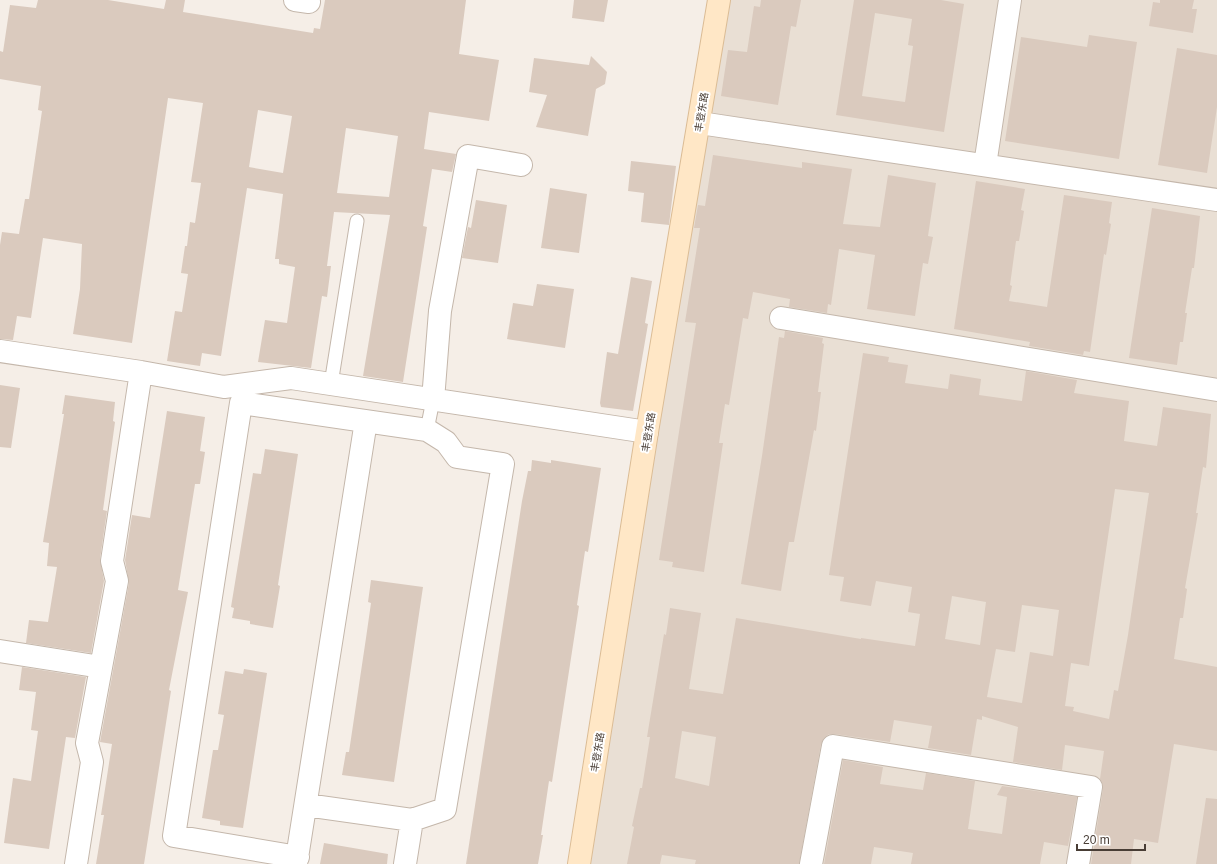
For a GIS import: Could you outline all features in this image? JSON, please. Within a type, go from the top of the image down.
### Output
[{"type":"street","name":"丰登东路","points":[[579,864],[647,432],[700,123],[719,0]]},
{"type":"street","points":[[985,165],[1010,0]]},
{"type":"street","points":[[700,123],[1217,200]]},
{"type":"street","points":[[433,400],[440,311],[468,156],[522,165]]},
{"type":"street","points":[[781,318],[1217,390]]},
{"type":"street","points":[[0,351],[141,372],[224,387],[291,378],[647,432]]},
{"type":"street","points":[[76,864],[92,762],[87,743],[117,581],[112,561],[141,372]]},
{"type":"street","points":[[306,805],[412,820],[445,809],[503,464],[457,457],[446,442],[427,430],[366,421],[241,403],[174,836],[297,860],[366,421]]},
{"type":"street","points":[[0,650],[101,667]]},
{"type":"street","points":[[810,864],[833,746],[1091,787],[1078,864]]},
{"type":"street","points":[[405,864],[412,820]]},
{"type":"lane","points":[[332,384],[357,221]]},
{"type":"lane","points":[[427,430],[433,400]]},
{"type":"shaded area","points":[[726,0],[1217,0],[1217,864],[588,864]]},
{"type":"building","points":[[38,0],[108,0],[164,9],[166,0],[185,0],[183,12],[313,33],[314,28],[320,29],[325,0],[466,0],[459,54],[499,60],[489,121],[429,112],[424,149],[456,154],[452,172],[432,169],[423,226],[427,227],[403,382],[363,376],[390,215],[334,212],[327,266],[331,266],[327,297],[322,296],[311,368],[258,362],[265,320],[287,323],[295,267],[279,264],[279,259],[275,259],[283,194],[247,188],[221,356],[202,353],[200,366],[167,361],[175,311],[182,312],[188,274],[181,273],[185,246],[187,246],[190,222],[195,223],[201,183],[191,182],[203,103],[168,98],[132,343],[73,334],[80,289],[82,244],[43,238],[31,318],[17,316],[13,340],[0,339],[0,245],[2,232],[19,234],[25,199],[29,199],[42,111],[38,110],[41,86],[0,79],[0,51],[3,52],[10,5],[36,8]],"holes":[[[258,110],[292,116],[283,173],[249,167]],[[346,128],[398,136],[389,197],[337,193]]]},
{"type":"building","points":[[574,0],[608,0],[604,22],[572,18]]},
{"type":"building","points":[[761,0],[801,0],[796,27],[791,26],[778,105],[721,96],[728,50],[747,52],[754,6],[760,7]]},
{"type":"building","points":[[854,0],[941,0],[964,4],[944,132],[836,115]],"holes":[[[875,13],[912,19],[908,45],[913,46],[905,102],[862,96]]]},
{"type":"building","points":[[1160,0],[1194,0],[1192,9],[1197,9],[1193,33],[1149,26],[1153,2],[1160,3]]},
{"type":"building","points":[[1089,35],[1137,42],[1119,159],[1005,141],[1021,37],[1087,47]]},
{"type":"building","points":[[1177,48],[1217,55],[1217,107],[1207,173],[1158,165]]},
{"type":"building","points":[[591,56],[607,72],[605,84],[596,89],[588,136],[536,127],[547,95],[529,92],[534,58],[589,65]]},
{"type":"building","points":[[713,155],[802,168],[802,162],[852,169],[843,224],[880,227],[888,175],[936,183],[928,236],[933,237],[928,264],[923,263],[915,316],[867,309],[875,255],[839,249],[831,305],[828,304],[827,313],[789,307],[790,299],[753,292],[748,319],[743,318],[729,405],[725,404],[719,443],[723,443],[704,572],[672,567],[673,562],[659,560],[696,323],[685,322],[700,228],[694,228],[698,205],[705,206]]},
{"type":"building","points":[[631,161],[676,166],[669,225],[641,222],[644,193],[628,191]]},
{"type":"building","points":[[976,181],[1025,189],[1021,210],[1024,211],[1019,241],[1016,241],[1010,285],[1012,286],[1009,301],[1047,307],[1064,195],[1112,202],[1109,223],[1111,224],[1106,255],[1104,254],[1090,352],[1084,351],[1083,355],[1029,346],[1030,342],[954,329]]},
{"type":"building","points":[[550,188],[587,194],[579,253],[541,248]]},
{"type":"building","points":[[476,200],[507,205],[498,263],[462,258],[468,227],[471,228]]},
{"type":"building","points":[[1152,208],[1200,216],[1194,268],[1192,268],[1185,313],[1187,313],[1183,342],[1180,342],[1177,365],[1129,358]]},
{"type":"building","points":[[631,277],[652,281],[645,323],[648,324],[633,411],[601,407],[600,403],[607,352],[618,354]]},
{"type":"building","points":[[537,284],[574,289],[565,348],[507,339],[513,303],[533,306]]},
{"type":"building","points":[[785,331],[823,338],[822,343],[824,344],[818,392],[821,392],[816,431],[814,430],[794,542],[789,542],[781,591],[741,584],[762,456],[779,337],[784,338]]},
{"type":"building","points":[[863,353],[889,357],[888,362],[908,365],[905,383],[948,389],[950,374],[981,379],[979,395],[1022,401],[1026,371],[1077,380],[1074,393],[1129,401],[1124,441],[1157,446],[1163,407],[1211,414],[1206,468],[1203,467],[1196,513],[1198,513],[1185,588],[1187,589],[1183,618],[1180,618],[1174,659],[1217,667],[1217,751],[1174,744],[1158,843],[1134,839],[1131,864],[1091,864],[1103,789],[1100,779],[1104,751],[1065,745],[1062,770],[1013,762],[1018,727],[982,716],[982,720],[977,719],[971,755],[928,748],[932,726],[894,720],[890,742],[835,734],[829,734],[824,738],[821,744],[799,864],[695,864],[696,860],[662,855],[660,864],[627,864],[634,827],[632,826],[640,788],[642,788],[650,737],[647,737],[664,634],[666,635],[670,608],[701,613],[689,689],[723,694],[736,618],[861,639],[915,646],[920,614],[908,612],[912,587],[876,581],[871,606],[840,601],[844,577],[829,575]],"holes":[[[1115,489],[1149,493],[1128,635],[1118,691],[1114,690],[1109,719],[1073,711],[1074,707],[1065,706],[1071,663],[1089,666]],[[952,596],[986,602],[980,645],[945,639]],[[1022,605],[1059,610],[1053,656],[1030,652],[1022,703],[987,697],[996,649],[1015,652]],[[682,731],[716,737],[709,786],[675,778]]]},
{"type":"building","points":[[0,385],[20,388],[11,448],[0,447]]},
{"type":"building","points":[[65,395],[115,402],[113,421],[115,422],[103,510],[107,511],[100,559],[104,581],[91,653],[26,643],[29,620],[48,622],[57,567],[47,566],[49,543],[43,542],[64,414],[62,414]]},
{"type":"building","points":[[167,411],[205,417],[200,451],[205,452],[200,484],[195,484],[178,590],[188,592],[169,690],[171,691],[144,864],[96,864],[104,815],[101,815],[112,744],[100,742],[129,583],[125,560],[132,515],[150,518]]},
{"type":"building","points":[[265,449],[298,454],[273,628],[250,624],[250,621],[232,618],[234,608],[231,607],[253,473],[261,474]]},
{"type":"building","points":[[532,460],[551,463],[551,460],[601,468],[588,552],[585,551],[577,605],[579,606],[552,782],[549,781],[538,864],[466,864],[522,501],[528,471],[531,471]]},
{"type":"building","points":[[371,580],[423,587],[394,782],[342,775],[346,752],[349,752],[366,638],[371,603],[368,602]]},
{"type":"building","points":[[22,667],[86,677],[75,738],[66,737],[49,849],[4,843],[13,778],[31,781],[38,731],[31,730],[36,692],[19,690]]},
{"type":"building","points":[[244,669],[267,673],[243,828],[220,825],[220,821],[202,818],[213,750],[218,750],[224,715],[218,714],[225,671],[243,674]]},
{"type":"building","points":[[843,760],[883,767],[880,784],[923,790],[926,773],[975,781],[968,829],[1002,834],[1007,797],[997,795],[1002,786],[1077,797],[1068,846],[1044,842],[1040,864],[911,864],[913,853],[874,847],[871,864],[824,864]]},
{"type":"building","points":[[1206,798],[1217,799],[1217,864],[1196,864]]},
{"type":"building","points":[[324,843],[388,854],[387,864],[320,864]]}]
